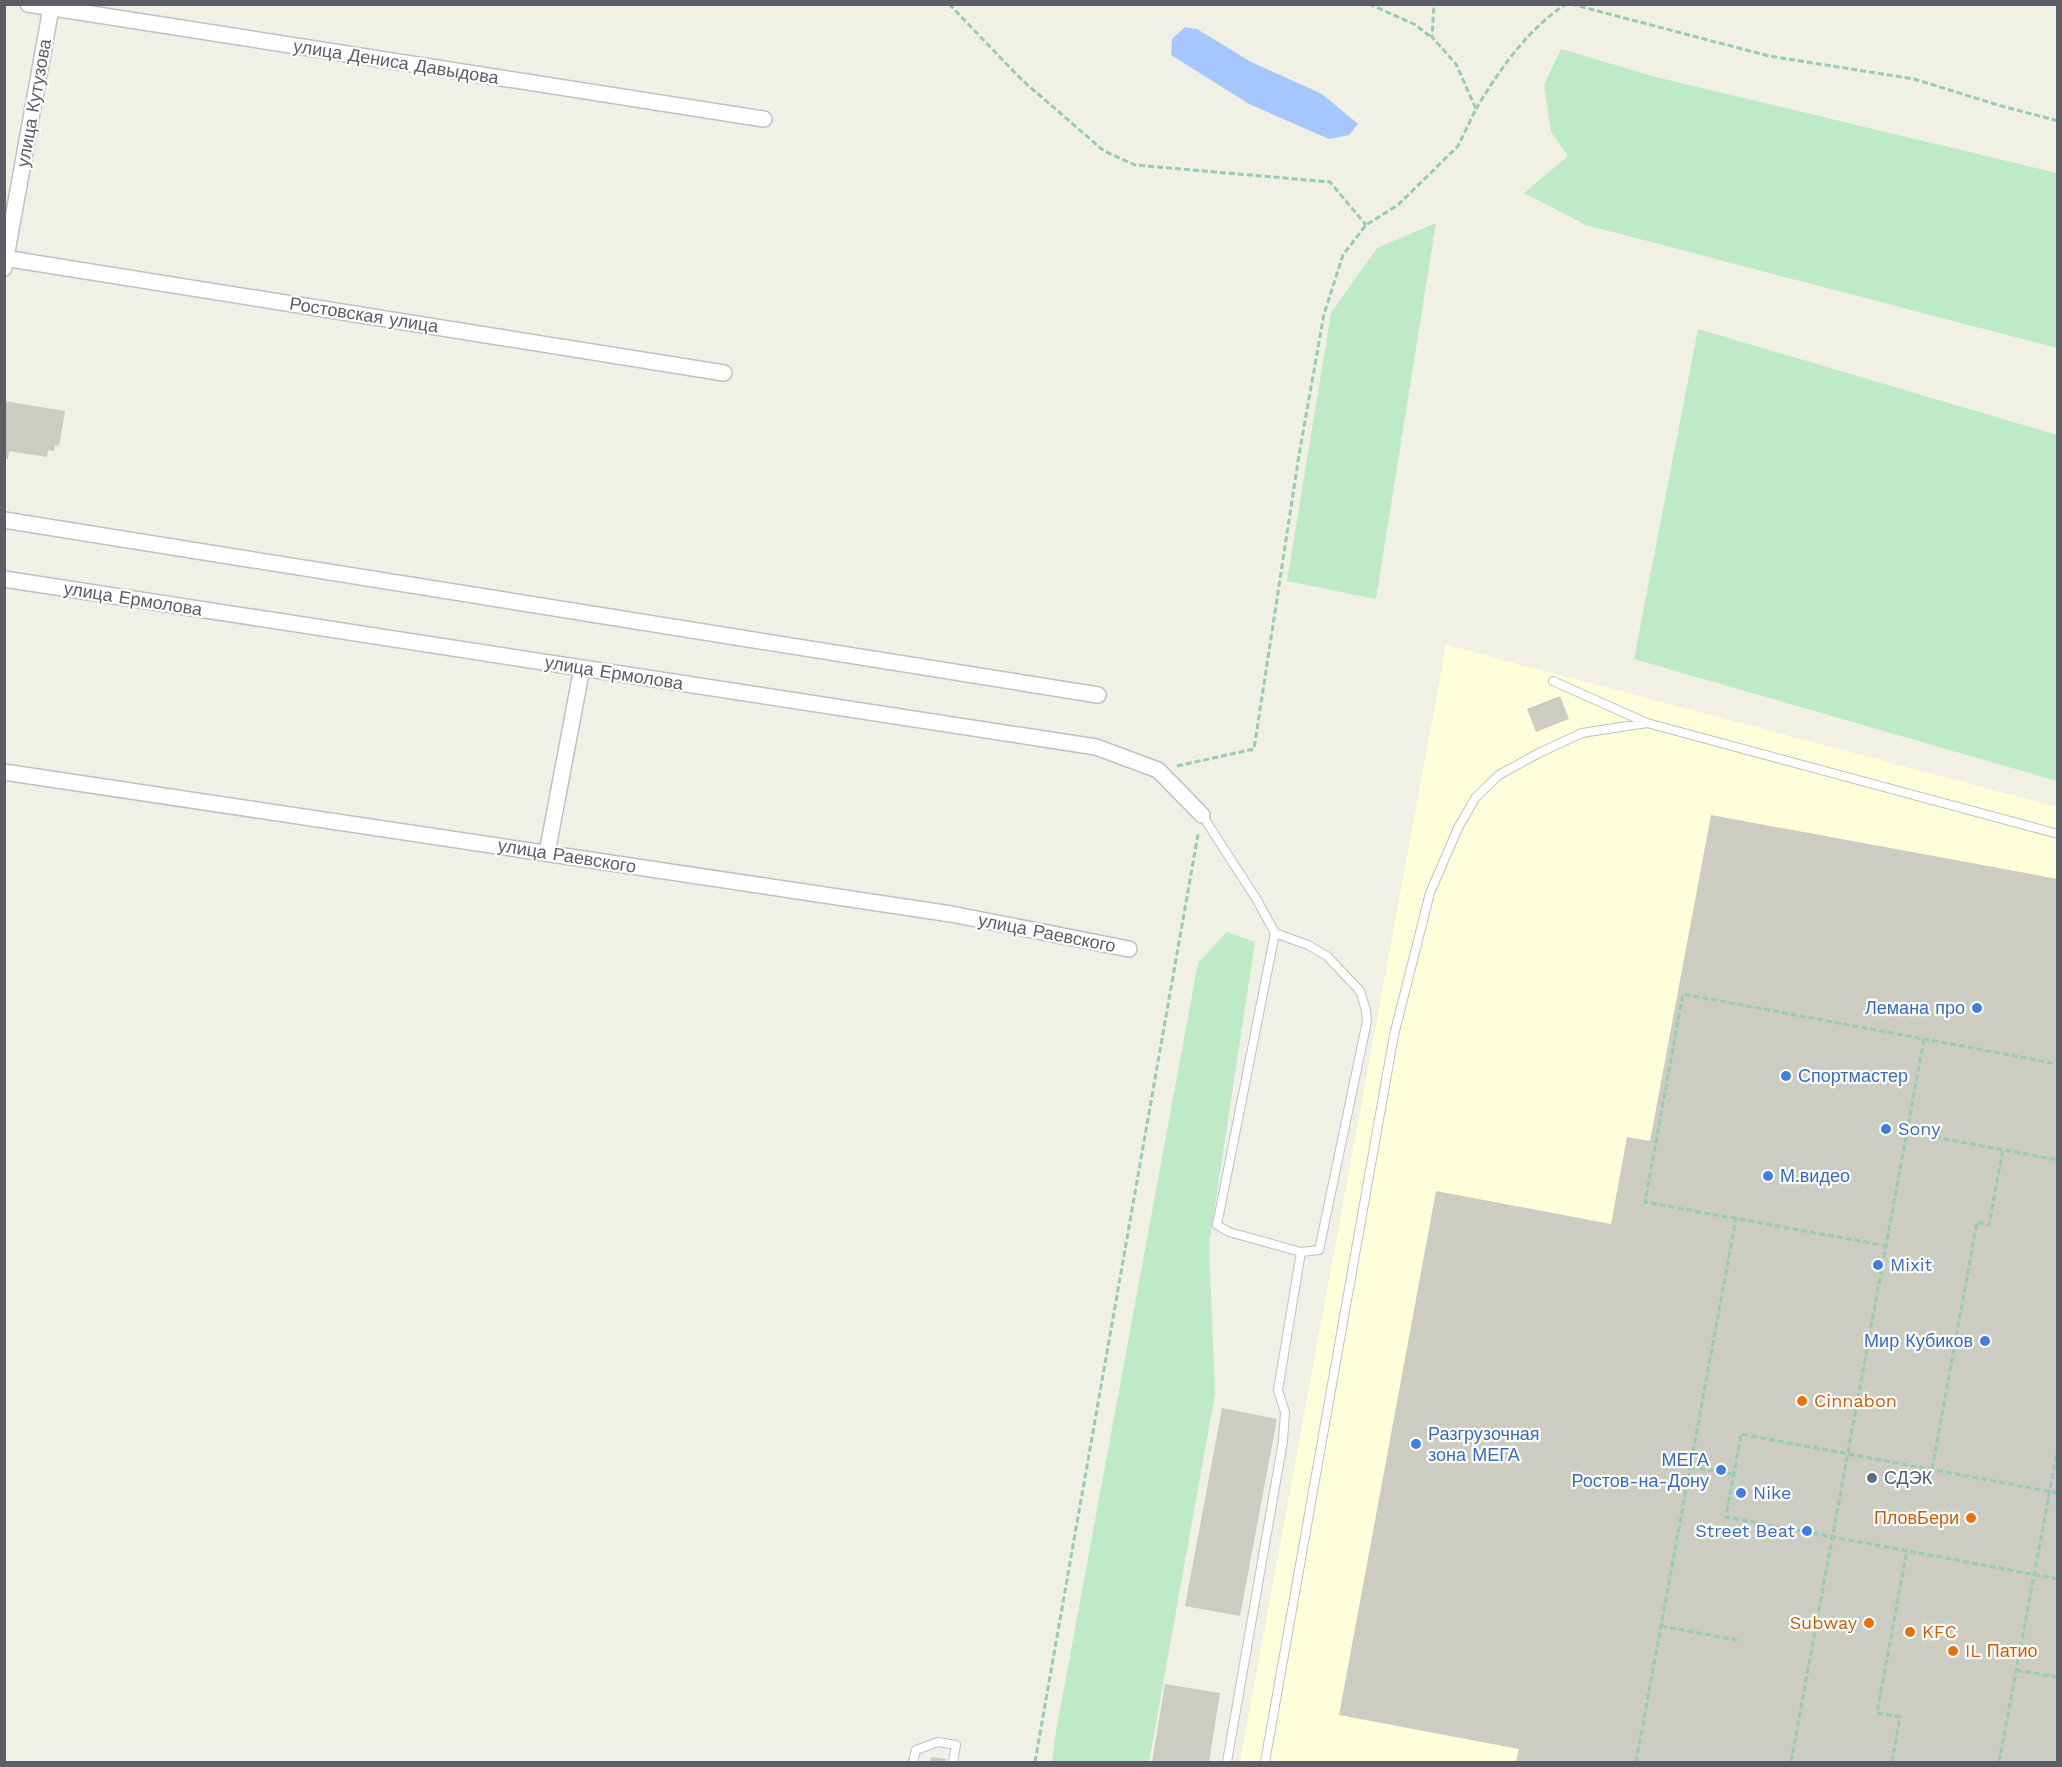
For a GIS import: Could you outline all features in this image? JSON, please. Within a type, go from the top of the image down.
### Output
[{"type":"street","name":"улица Дениса Давыдова","points":[[28,4],[764,118]]},
{"type":"street","name":"улица Кутузова","points":[[5,261],[51,8]]},
{"type":"street","name":"Ростовская улица","points":[[5,261],[724,373]]},
{"type":"street","points":[[4,520],[1098,695]]},
{"type":"street","name":"улица Ермолова","points":[[4,579],[1096,747],[1158,770],[1202,815]]},
{"type":"street","points":[[548,853],[582,668]]},
{"type":"street","name":"улица Раевского","points":[[4,772],[951,914],[1129,949]]},
{"type":"lane","points":[[1552,681],[1647,723],[2058,834]]},
{"type":"lane","points":[[1265,1762],[1394,1035],[1430,893],[1476,797],[1499,775],[1582,733],[1647,723]]},
{"type":"lane","points":[[1202,815],[1257,900],[1275,933],[1216,1226],[1229,1232],[1301,1252],[1319,1250],[1367,1021],[1360,991],[1327,956],[1314,948],[1275,933]]},
{"type":"lane","points":[[1227,1762],[1283,1440],[1285,1412],[1278,1390],[1301,1252]]},
{"type":"lane","points":[[914,1762],[916,1750],[938,1742],[956,1745],[953,1762]]},
{"type":"path","points":[[949,4],[1022,80],[1104,151],[1135,165],[1330,182],[1366,225]]},
{"type":"path","points":[[1369,4],[1414,24],[1432,37],[1456,64],[1476,109]]},
{"type":"path","points":[[1432,37],[1434,4]]},
{"type":"path","points":[[1158,770],[1254,749],[1299,455],[1324,314],[1343,255],[1366,225],[1398,205],[1458,146],[1476,109],[1509,59],[1549,16],[1566,4]]},
{"type":"path","points":[[1571,4],[1769,56],[1914,79],[2058,121]]},
{"type":"path","points":[[1035,1762],[1202,815]]},
{"type":"path","points":[[1887,1246],[1646,1202],[1683,994],[2058,1064]]},
{"type":"path","points":[[1791,1762],[1924,1039]]},
{"type":"path","points":[[1908,1132],[2058,1160]]},
{"type":"path","points":[[1932,1469],[1977,1222],[1989,1225],[2002,1149]]},
{"type":"path","points":[[1636,1762],[1736,1218]]},
{"type":"path","points":[[2058,1493],[1741,1434],[1726,1517],[2058,1579]]},
{"type":"path","points":[[1999,1762],[2058,1447]]},
{"type":"path","points":[[1690,1467],[1734,1474]]},
{"type":"path","points":[[1892,1762],[1900,1717],[1877,1713],[1907,1550]]},
{"type":"path","points":[[1661,1626],[1737,1641]]},
{"type":"path","points":[[2016,1670],[2058,1677]]},
{"type":"shaded area","points":[[1561,49],[1652,76],[2057,173],[2057,348],[1586,225],[1524,193],[1568,156],[1551,132],[1544,85]]},
{"type":"shaded area","points":[[1436,223],[1376,599],[1287,581],[1331,313],[1377,248]]},
{"type":"shaded area","points":[[1698,329],[2057,435],[2057,781],[1634,659]]},
{"type":"shaded area","name":"МЕГА Ростов-на-Дону","points":[[1446,645],[2057,807],[2057,1762],[1240,1762]]},
{"type":"shaded area","points":[[1227,932],[1255,942],[1209,1245],[1215,1394],[1149,1762],[1052,1762],[1198,963]]},
{"type":"water","points":[[1185,27],[1197,29],[1251,62],[1322,94],[1358,124],[1349,135],[1329,139],[1249,104],[1171,55],[1172,39]]},
{"type":"building","points":[[4,401],[65,411],[59,446],[55,445],[54,451],[48,450],[47,457],[9,451],[8,459],[4,459]]},
{"type":"building","points":[[1560,696],[1569,719],[1536,732],[1527,709]]},
{"type":"building","name":"МЕГА Ростов-на-Дону","points":[[1711,815],[2058,879],[2058,1762],[1516,1762],[1519,1749],[1339,1715],[1436,1191],[1611,1224],[1627,1137],[1650,1141]]},
{"type":"building","points":[[1222,1408],[1277,1419],[1240,1616],[1185,1606]]},
{"type":"building","points":[[1165,1684],[1220,1693],[1209,1762],[1152,1762]]},
{"type":"building","points":[[931,1757],[946,1759],[945,1762],[930,1762]]},
{"type":"place","name":"Лемана про","points":[[1977,1008]]},
{"type":"place","name":"Спортмастер","points":[[1786,1076]]},
{"type":"place","name":"Sony","points":[[1886,1129]]},
{"type":"place","name":"М.видео","points":[[1768,1176]]},
{"type":"place","name":"Mixit","points":[[1878,1265]]},
{"type":"place","name":"Мир Кубиков","points":[[1985,1341]]},
{"type":"place","name":"Cinnabon","points":[[1802,1401]]},
{"type":"place","name":"Разгрузочная зона МЕГА","points":[[1416,1444]]},
{"type":"place","name":"МЕГА Ростов-на-Дону","points":[[1721,1470]]},
{"type":"place","name":"СДЭК","points":[[1872,1478]]},
{"type":"place","name":"Nike","points":[[1741,1493]]},
{"type":"place","name":"ПловБери","points":[[1971,1518]]},
{"type":"place","name":"Street Beat","points":[[1807,1531]]},
{"type":"place","name":"Subway","points":[[1869,1623]]},
{"type":"place","name":"KFC","points":[[1910,1632]]},
{"type":"place","name":"IL Патио","points":[[1953,1651]]}]
